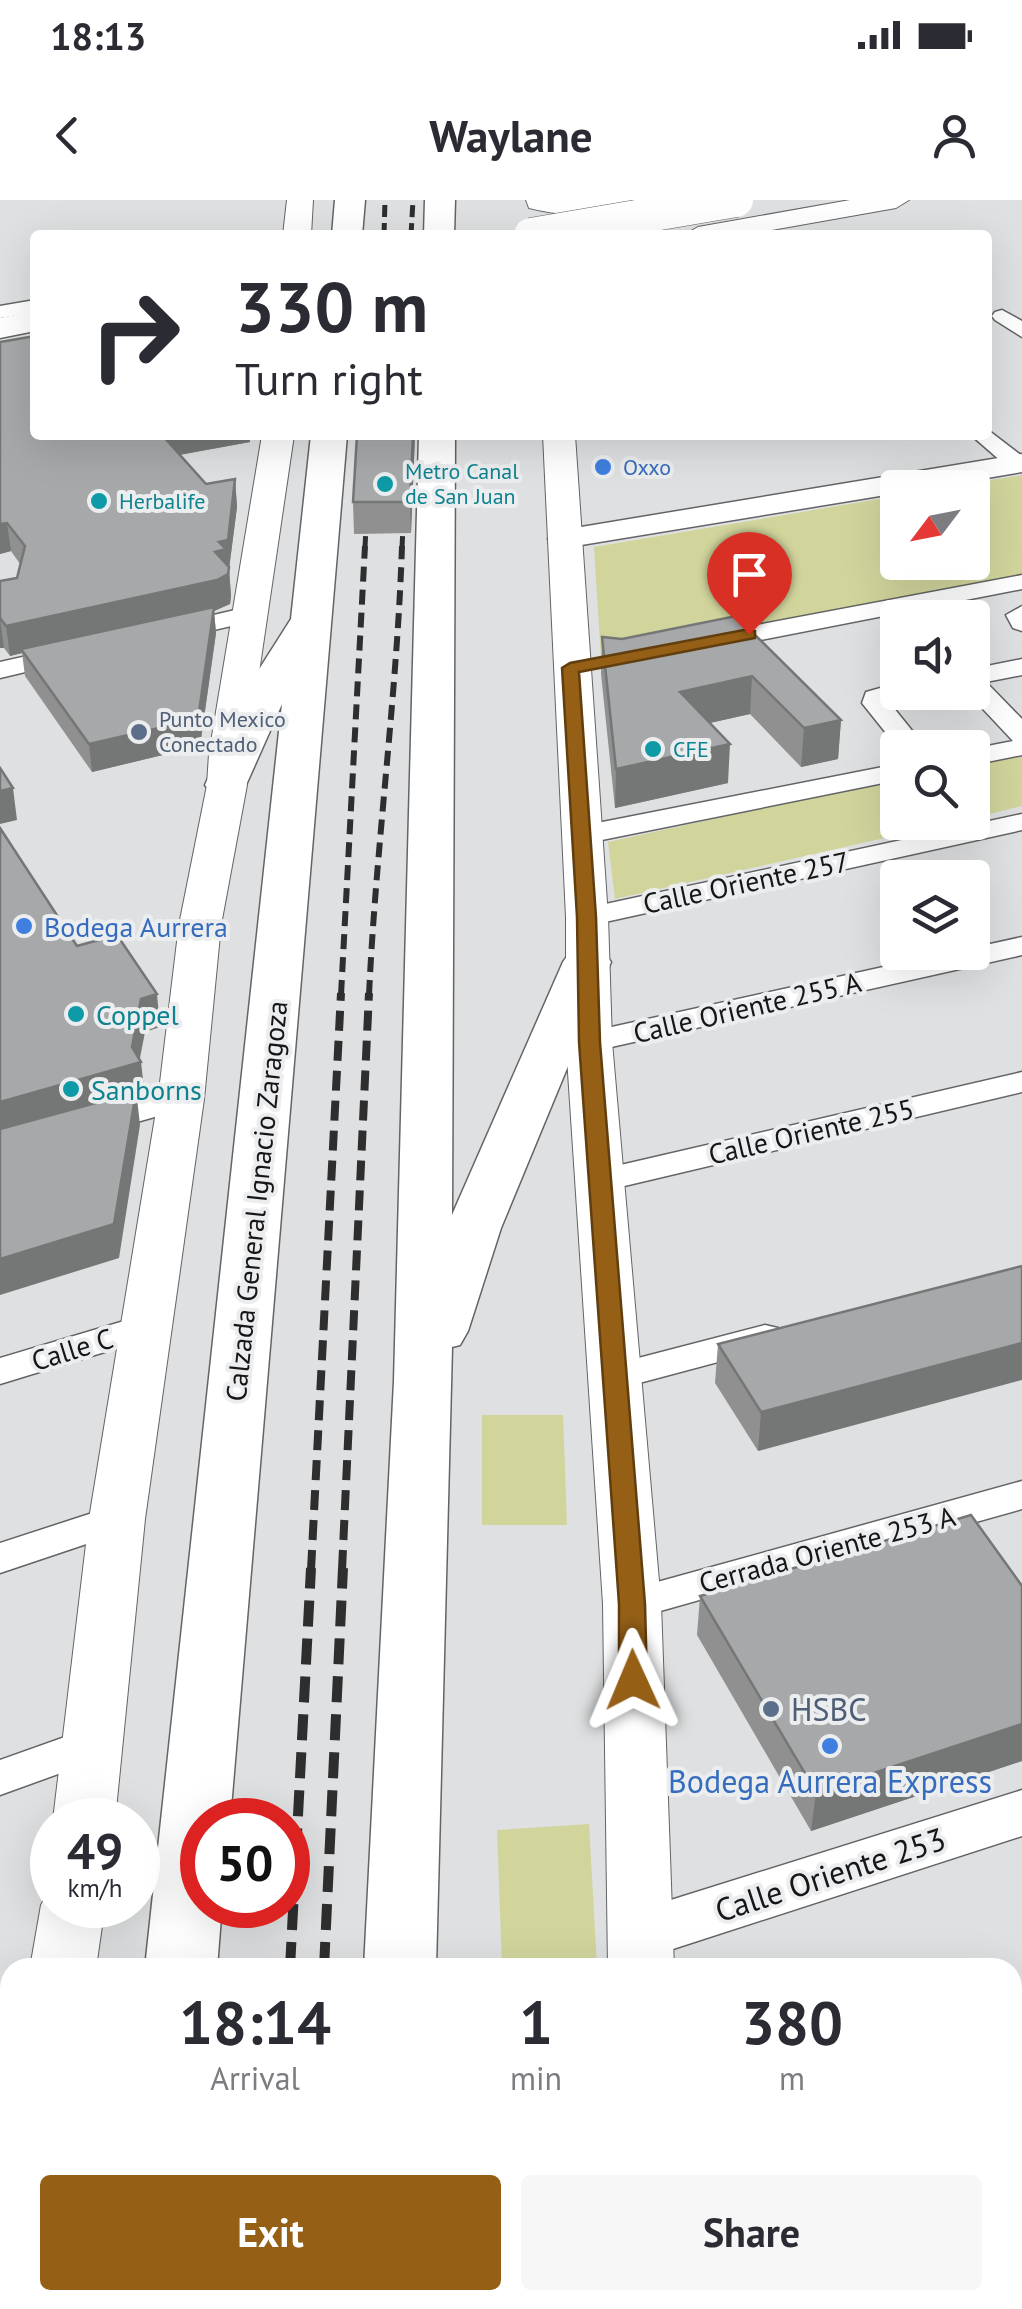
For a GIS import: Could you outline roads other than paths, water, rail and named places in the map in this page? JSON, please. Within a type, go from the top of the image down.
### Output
[{"type":"main road","points":[[297,230],[300,200]]},
{"type":"main road","points":[[347,230],[350,200]]},
{"type":"main road","points":[[440,200],[440,230]]},
{"type":"main road","points":[[559,230],[736,200]]},
{"type":"main road","points":[[726,230],[896,200]]},
{"type":"main road","points":[[540,230],[538,201],[581,210],[651,201]]},
{"type":"main road","points":[[647,230],[624,216],[631,207],[651,201]]},
{"type":"main road","points":[[0,328],[30,323]]},
{"type":"main road","points":[[0,355],[30,350]]},
{"type":"main road","points":[[87,1798],[117,1519],[181,1100],[200,925],[227,784],[248,615],[277,440]]},
{"type":"main road","name":"Calzada General Ignacio Zaragoza","points":[[183,1958],[328,440]]},
{"type":"main road","points":[[400,1958],[424,1381],[437,440]]},
{"type":"main road","points":[[559,440],[563,539],[581,666],[589,1042],[632,1604],[640,1952]]},
{"type":"main road","points":[[227,784],[286,652],[312,619]]},
{"type":"main road","points":[[424,1381],[474,1228],[587,940]]},
{"type":"main road","points":[[65,1958],[69,1928]]},
{"type":"street","points":[[0,312],[30,307]]},
{"type":"street","points":[[1002,316],[1022,331]]},
{"type":"street","points":[[989,440],[1020,464]]},
{"type":"street","points":[[563,539],[1020,464]]},
{"type":"street","points":[[690,646],[1022,582]]},
{"type":"street","points":[[1022,614],[1022,623]]},
{"type":"street","points":[[149,637],[248,615]]},
{"type":"street","points":[[0,670],[93,649]]},
{"type":"street","points":[[990,675],[1022,667]]},
{"type":"street","points":[[990,699],[1022,734]]},
{"type":"street","points":[[880,710],[897,730]]},
{"type":"street","points":[[990,753],[1022,747]]},
{"type":"street","points":[[582,834],[880,776]]},
{"type":"street","name":"Calle Oriente 257","points":[[587,940],[1022,822]]},
{"type":"street","name":"Calle Oriente 255 A","points":[[589,1042],[1022,946]]},
{"type":"street","name":"Calle Oriente 255","points":[[600,1181],[1022,1082]]},
{"type":"street","points":[[72,1131],[181,1100]]},
{"type":"street","name":"Calle C","points":[[0,1371],[144,1327]]},
{"type":"street","points":[[612,1377],[799,1328]]},
{"type":"street","name":"Cerrada Oriente 253 A","points":[[632,1604],[1022,1496]]},
{"type":"street","points":[[0,1558],[117,1519]]},
{"type":"street","points":[[0,1778],[94,1744]]},
{"type":"street","name":"Calle Oriente 253","points":[[640,1952],[1022,1812]]},
{"type":"railway","points":[[384,230],[385,200]]},
{"type":"railway","points":[[411,230],[413,200]]},
{"type":"railway","points":[[365,548],[367,505]]},
{"type":"railway","points":[[402,548],[404,505]]},
{"type":"railway","points":[[341,995],[365,546]]},
{"type":"railway","points":[[369,995],[402,546]]},
{"type":"railway","points":[[311,1570],[341,993]]},
{"type":"railway","points":[[342,1570],[369,993]]},
{"type":"railway","points":[[291,1958],[311,1568]]},
{"type":"railway","points":[[324,1958],[343,1568]]},
{"type":"place","name":"Oxxo","points":[[603,467]]},
{"type":"place","name":"Metro Canal de San Juan","points":[[385,484]]},
{"type":"place","name":"Herbalife","points":[[99,501]]},
{"type":"place","name":"Punto Mexico Conectado","points":[[139,732]]},
{"type":"place","name":"CFE","points":[[653,749]]},
{"type":"place","name":"Bodega Aurrera","points":[[24,926]]},
{"type":"place","name":"Coppel","points":[[76,1014]]},
{"type":"place","name":"Sanborns","points":[[71,1089]]},
{"type":"place","name":"HSBC","points":[[771,1709]]},
{"type":"place","name":"Bodega Aurrera Express","points":[[830,1746]]}]
